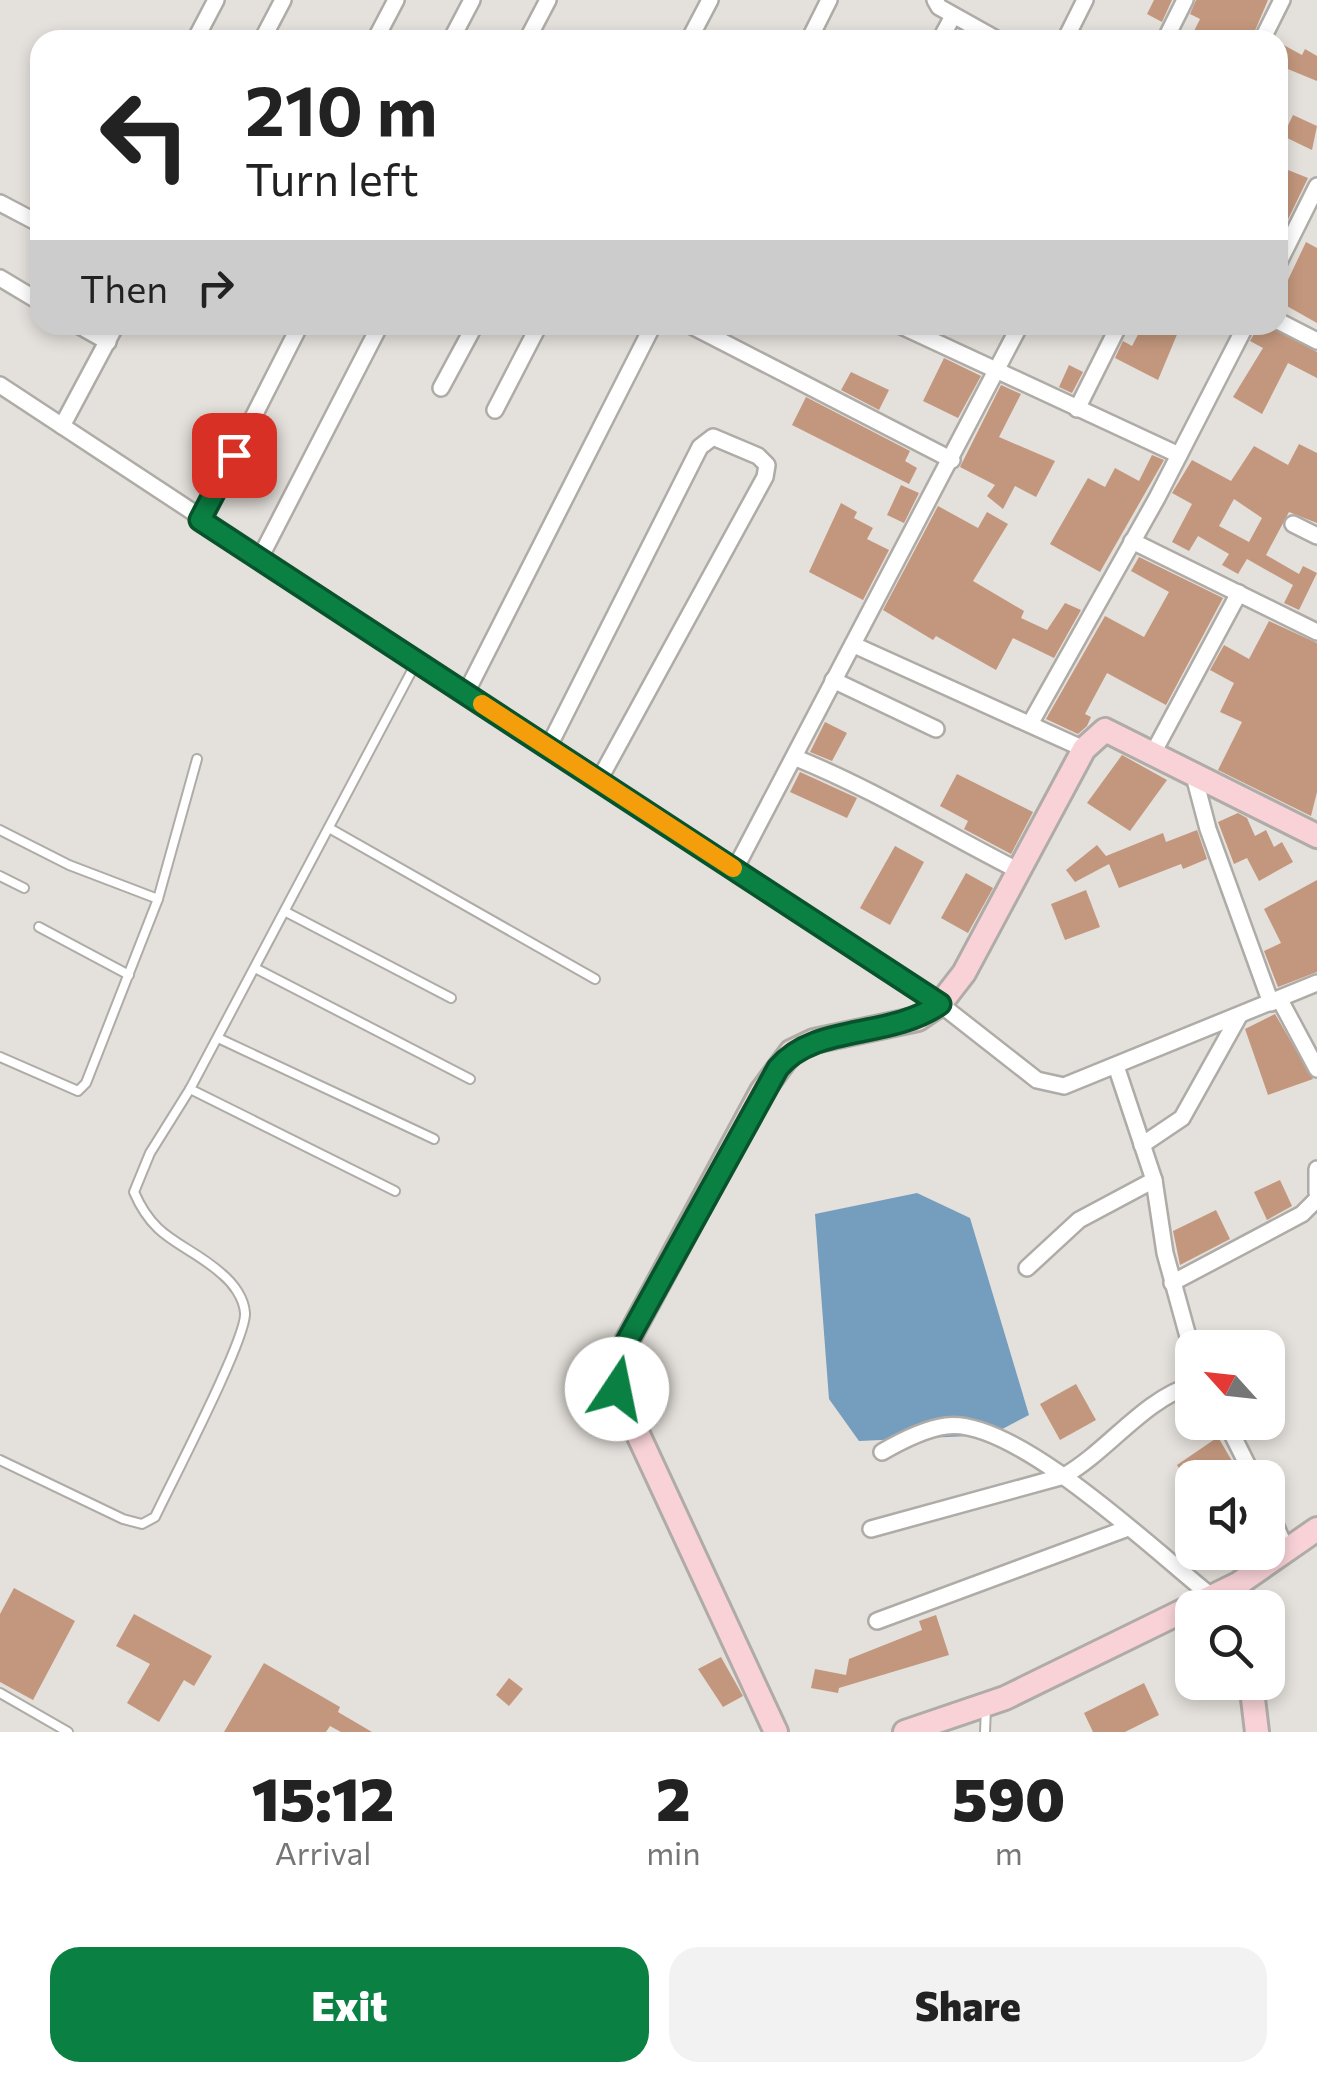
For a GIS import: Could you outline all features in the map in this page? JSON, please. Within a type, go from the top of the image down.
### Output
[{"type":"street","points":[[200,30],[216,0]]},
{"type":"street","points":[[267,30],[283,0]]},
{"type":"street","points":[[380,30],[396,0]]},
{"type":"street","points":[[456,30],[472,0]]},
{"type":"street","points":[[532,30],[548,0]]},
{"type":"street","points":[[694,30],[710,0]]},
{"type":"street","points":[[815,30],[829,0]]},
{"type":"street","points":[[934,0],[979,30]]},
{"type":"street","points":[[1071,30],[1085,0]]},
{"type":"street","points":[[1170,30],[1185,0]]},
{"type":"street","points":[[1267,30],[1282,0]]},
{"type":"street","points":[[945,30],[953,16]]},
{"type":"street","points":[[1288,244],[1317,186]]},
{"type":"street","points":[[0,204],[30,219]]},
{"type":"street","points":[[0,278],[30,296]]},
{"type":"street","points":[[1288,326],[1317,342]]},
{"type":"street","points":[[96,335],[108,342]]},
{"type":"street","points":[[62,426],[111,335]]},
{"type":"street","points":[[200,520],[295,335]]},
{"type":"street","points":[[260,558],[375,335]]},
{"type":"street","points":[[441,388],[470,335]]},
{"type":"street","points":[[494,410],[535,335]]},
{"type":"street","points":[[466,693],[649,335]]},
{"type":"street","points":[[709,335],[952,460]]},
{"type":"street","points":[[929,335],[996,372],[1180,456]]},
{"type":"street","points":[[735,869],[1015,335]]},
{"type":"street","points":[[1077,409],[1114,335]]},
{"type":"street","points":[[1030,724],[1180,456],[1241,335]]},
{"type":"street","points":[[0,385],[940,1004],[1018,1066],[1052,1087],[1116,1066],[1317,982]]},
{"type":"street","points":[[548,748],[700,447],[713,437],[758,456],[767,465],[765,476],[598,782]]},
{"type":"street","points":[[1293,524],[1317,536]]},
{"type":"street","points":[[1132,541],[1317,632]]},
{"type":"street","points":[[1152,755],[1239,593]]},
{"type":"street","points":[[854,645],[1084,750]]},
{"type":"street","points":[[833,680],[936,729]]},
{"type":"street","points":[[776,1732],[617,1389],[616,1369],[626,1343],[762,1091],[791,1052],[814,1041],[918,1019],[940,1004],[964,973],[1084,750],[1106,730],[1317,836]]},
{"type":"street","points":[[796,758],[854,782],[883,803],[1021,872]]},
{"type":"street","points":[[1194,776],[1208,829],[1275,1002],[1317,1069]]},
{"type":"street","points":[[1142,1145],[1182,1118],[1239,1016]]},
{"type":"street","points":[[1116,1066],[1154,1180],[1172,1283],[1186,1330]]},
{"type":"street","points":[[1172,1283],[1302,1214],[1317,1196],[1317,1169]]},
{"type":"street","points":[[1027,1268],[1079,1220],[1154,1180]]},
{"type":"street","points":[[871,1529],[1064,1476],[1088,1463],[1156,1404],[1175,1394]]},
{"type":"street","points":[[882,1452],[906,1438],[948,1426],[991,1434],[1064,1476],[1203,1590]]},
{"type":"street","points":[[877,1621],[1128,1528]]},
{"type":"street","points":[[1224,1590],[1317,1529]]},
{"type":"street","points":[[1285,1547],[1287,1552]]},
{"type":"street","points":[[1238,1584],[1239,1590]]},
{"type":"street","points":[[906,1732],[986,1705],[1175,1613]]},
{"type":"street","points":[[1253,1700],[1257,1732]]},
{"type":"lane","points":[[0,1460],[123,1518],[142,1524],[155,1517],[234,1351],[246,1312],[241,1296],[224,1276],[160,1234],[134,1192],[150,1154],[218,1038],[417,661]]},
{"type":"lane","points":[[0,1057],[78,1091],[104,1044],[158,899],[197,759]]},
{"type":"lane","points":[[330,828],[594,979]]},
{"type":"lane","points":[[0,830],[69,865],[158,899]]},
{"type":"lane","points":[[0,876],[24,888]]},
{"type":"lane","points":[[286,912],[451,998]]},
{"type":"lane","points":[[39,927],[129,975]]},
{"type":"lane","points":[[255,968],[470,1079]]},
{"type":"lane","points":[[218,1038],[434,1139]]},
{"type":"lane","points":[[190,1088],[395,1191]]},
{"type":"lane","points":[[0,1693],[68,1732]]},
{"type":"lane","points":[[985,1732],[986,1705]]},
{"type":"water","points":[[917,1193],[970,1218],[1029,1415],[991,1435],[859,1441],[829,1399],[815,1214]]},
{"type":"building","points":[[1154,0],[1172,0],[1162,22],[1147,14]]},
{"type":"building","points":[[1196,0],[1268,0],[1255,30],[1194,30],[1200,19],[1190,14]]},
{"type":"building","points":[[1288,47],[1302,55],[1305,49],[1317,56],[1317,81],[1288,69]]},
{"type":"building","points":[[1293,115],[1317,126],[1312,150],[1288,138]]},
{"type":"building","points":[[1288,170],[1308,178],[1288,219]]},
{"type":"building","points":[[1306,242],[1317,248],[1317,323],[1288,307],[1288,280]]},
{"type":"building","points":[[1138,335],[1177,335],[1158,380],[1115,358],[1123,341],[1132,346]]},
{"type":"building","points":[[1253,335],[1286,335],[1317,352],[1317,378],[1288,363],[1262,414],[1233,397],[1263,348],[1250,341]]},
{"type":"building","points":[[944,358],[981,376],[958,418],[923,401]]},
{"type":"building","points":[[1069,365],[1083,372],[1072,393],[1059,387]]},
{"type":"building","points":[[851,372],[889,390],[879,410],[841,390]]},
{"type":"building","points":[[1001,385],[1021,394],[999,437],[1055,461],[1036,497],[1015,486],[1003,509],[987,496],[995,485],[960,467]]},
{"type":"building","points":[[806,397],[910,451],[905,461],[917,468],[909,484],[792,425]]},
{"type":"building","points":[[1299,444],[1317,453],[1317,523],[1289,512],[1266,555],[1299,574],[1303,566],[1317,573],[1299,610],[1284,603],[1293,585],[1247,559],[1238,574],[1222,565],[1229,554],[1198,536],[1189,551],[1172,542],[1192,504],[1172,493],[1192,460],[1231,481],[1254,446],[1288,465]],"holes":[[[1234,499],[1262,518],[1249,542],[1219,526]]]},
{"type":"building","points":[[1152,455],[1164,460],[1100,572],[1050,544],[1088,478],[1105,487],[1115,468],[1139,481]]},
{"type":"building","points":[[901,485],[919,493],[904,523],[887,515]]},
{"type":"building","points":[[841,503],[857,512],[854,518],[873,528],[867,539],[889,550],[863,600],[809,572]]},
{"type":"building","points":[[938,506],[978,528],[987,512],[1008,524],[973,581],[1024,611],[1021,618],[1047,630],[1065,603],[1081,610],[1054,658],[1013,638],[996,670],[936,636],[933,640],[883,610]]},
{"type":"building","points":[[1139,557],[1223,598],[1166,705],[1107,673],[1085,714],[1091,717],[1087,726],[1078,734],[1046,719],[1105,616],[1144,637],[1169,592],[1131,571]]},
{"type":"building","points":[[1269,621],[1317,643],[1317,792],[1311,816],[1218,770],[1242,722],[1220,712],[1234,683],[1210,670],[1224,645],[1249,659]]},
{"type":"building","points":[[825,722],[847,733],[832,761],[810,752]]},
{"type":"building","points":[[1122,755],[1167,780],[1130,831],[1087,803]]},
{"type":"building","points":[[800,772],[857,798],[847,818],[790,792]]},
{"type":"building","points":[[957,774],[1033,812],[1011,854],[964,829],[968,821],[940,806]]},
{"type":"building","points":[[1238,813],[1247,818],[1255,836],[1266,830],[1274,847],[1282,842],[1293,862],[1259,881],[1247,858],[1234,864],[1218,822]]},
{"type":"building","points":[[1197,830],[1207,859],[1183,869],[1181,864],[1119,888],[1109,864],[1075,882],[1066,870],[1097,845],[1106,856],[1163,833],[1166,842]]},
{"type":"building","points":[[895,846],[924,862],[890,925],[860,908]]},
{"type":"building","points":[[966,873],[993,888],[968,933],[941,918]]},
{"type":"building","points":[[1317,880],[1317,972],[1278,987],[1264,951],[1281,943],[1264,909]]},
{"type":"building","points":[[1086,890],[1100,927],[1065,940],[1051,904]]},
{"type":"building","points":[[1275,1014],[1313,1079],[1268,1095],[1245,1029]]},
{"type":"building","points":[[1280,1180],[1292,1206],[1267,1220],[1254,1192]]},
{"type":"building","points":[[1216,1210],[1230,1239],[1180,1265],[1173,1231]]},
{"type":"building","points":[[1076,1384],[1096,1420],[1060,1440],[1040,1404]]},
{"type":"building","points":[[1214,1440],[1220,1440],[1231,1460],[1184,1460]]},
{"type":"building","points":[[14,1588],[75,1621],[33,1700],[0,1682],[0,1614]]},
{"type":"building","points":[[134,1614],[212,1656],[194,1686],[184,1680],[159,1722],[127,1703],[150,1664],[116,1646]]},
{"type":"building","points":[[936,1615],[949,1655],[839,1688],[838,1693],[811,1688],[815,1669],[846,1675],[849,1659],[922,1630],[919,1621]]},
{"type":"building","points":[[721,1657],[743,1696],[723,1707],[698,1669]]},
{"type":"building","points":[[264,1663],[340,1707],[338,1712],[372,1732],[341,1732],[330,1726],[326,1732],[224,1732]]},
{"type":"building","points":[[509,1678],[523,1689],[509,1706],[496,1695]]},
{"type":"building","points":[[1144,1683],[1159,1715],[1125,1732],[1093,1732],[1084,1713]]},
{"type":"slow traffic","points":[[482,704],[733,868]]},
{"type":"route","points":[[234,455],[200,520],[940,1004],[918,1019],[882,1030],[814,1041],[791,1052],[762,1091],[626,1343],[616,1369],[617,1389]]}]
